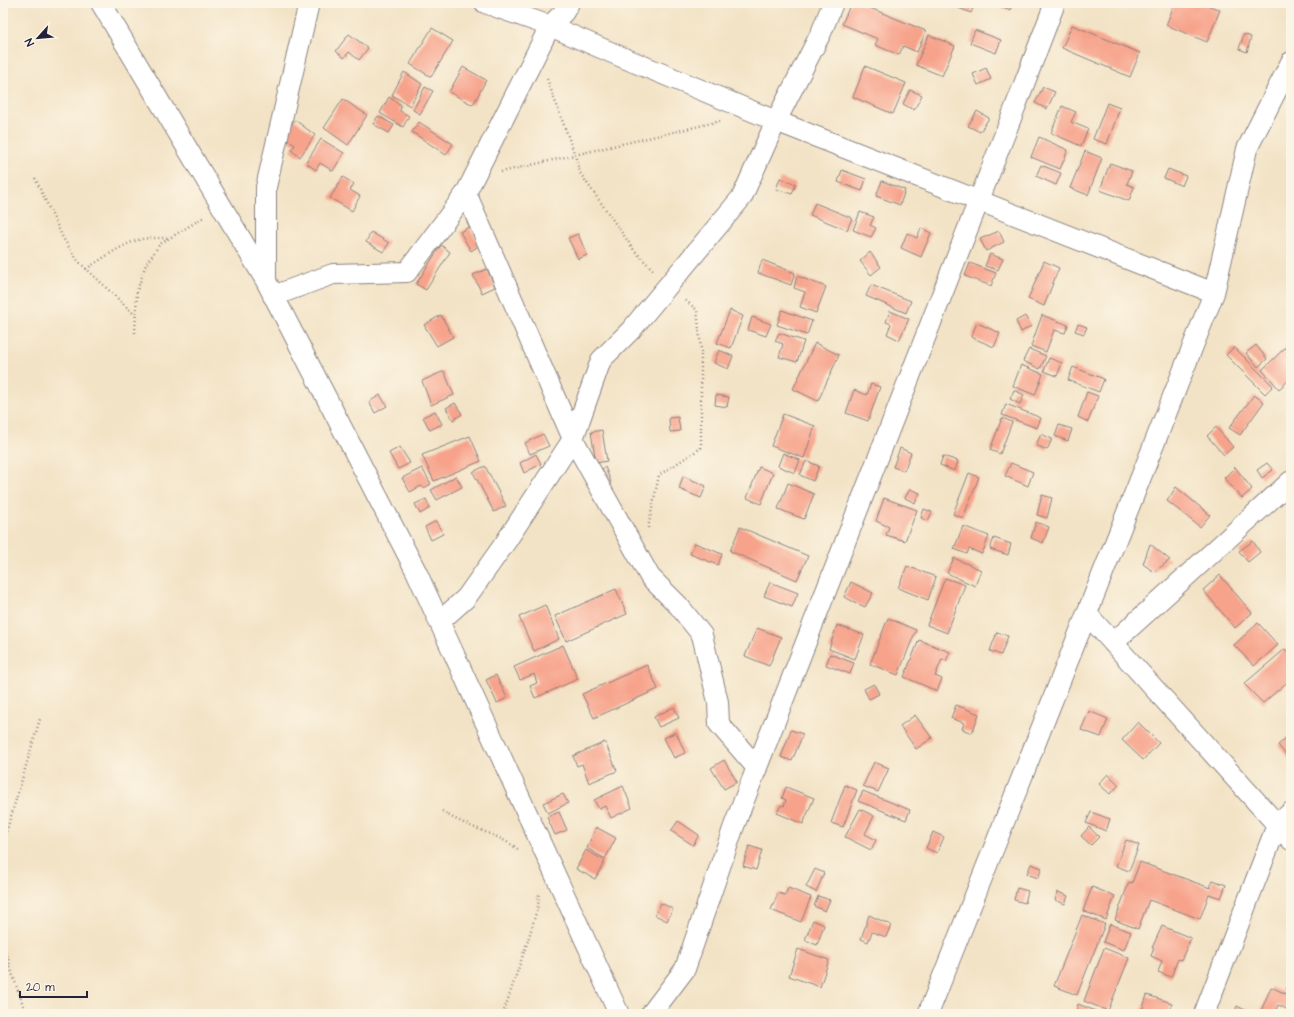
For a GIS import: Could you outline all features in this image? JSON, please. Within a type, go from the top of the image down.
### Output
[{"type":"street","points":[[101,3],[269,288],[416,571],[619,1014]]},
{"type":"street","points":[[269,288],[266,187],[309,3]]},
{"type":"street","points":[[485,3],[550,26],[776,121],[1214,293]]},
{"type":"street","points":[[269,288],[334,274],[408,272],[470,185],[550,26],[564,12],[569,3]]},
{"type":"street","points":[[439,622],[466,598],[505,543],[572,439],[601,360],[631,330],[742,197],[776,121],[821,33],[833,3]]},
{"type":"street","points":[[650,1014],[685,969],[734,826],[1055,3]]},
{"type":"street","points":[[928,1014],[1214,293],[1247,149],[1291,62]]},
{"type":"street","points":[[470,185],[572,439],[650,577],[679,606],[702,635],[718,702],[719,724],[757,768]]},
{"type":"street","points":[[1113,643],[1291,481]]},
{"type":"street","points":[[1087,614],[1113,643],[1284,818],[1291,840]]},
{"type":"street","points":[[1204,1014],[1284,818]]},
{"type":"path","points":[[470,185],[758,113]]},
{"type":"path","points":[[35,178],[63,238],[78,261],[135,315]]},
{"type":"path","points":[[135,333],[137,291],[146,264],[160,244],[222,207]]},
{"type":"path","points":[[86,269],[135,241],[147,238],[170,238]]},
{"type":"path","points":[[3,843],[40,719]]},
{"type":"path","points":[[442,811],[468,826],[510,842],[524,854]]},
{"type":"path","points":[[503,1014],[538,906],[540,878],[546,854]]},
{"type":"path","points":[[3,940],[12,973],[26,1014]]},
{"type":"building","points":[[851,3],[858,3],[926,31],[917,52],[903,46],[899,55],[875,45],[878,39],[842,24]]},
{"type":"building","points":[[946,3],[975,3],[971,13]]},
{"type":"building","points":[[994,3],[1013,3],[1010,10]]},
{"type":"building","points":[[1175,3],[1202,3],[1220,10],[1207,42],[1166,25]]},
{"type":"building","points":[[1072,25],[1140,53],[1130,77],[1062,48]]},
{"type":"building","points":[[432,28],[453,41],[431,77],[410,64]]},
{"type":"building","points":[[975,30],[1001,40],[996,53],[970,43]]},
{"type":"building","points":[[349,34],[368,48],[359,60],[349,52],[344,58],[336,51]]},
{"type":"building","points":[[1244,34],[1251,37],[1247,52],[1239,49]]},
{"type":"building","points":[[929,35],[955,46],[942,76],[916,65]]},
{"type":"building","points":[[865,66],[906,83],[893,114],[853,97]]},
{"type":"building","points":[[463,67],[486,80],[473,105],[449,92]]},
{"type":"building","points":[[986,68],[991,79],[978,85],[973,74]]},
{"type":"building","points":[[404,72],[422,84],[410,106],[392,95]]},
{"type":"building","points":[[425,87],[433,91],[420,114],[413,110]]},
{"type":"building","points":[[1043,87],[1055,92],[1047,109],[1035,103]]},
{"type":"building","points":[[910,90],[922,95],[914,110],[903,104]]},
{"type":"building","points":[[389,97],[401,105],[400,111],[409,116],[403,127],[380,113]]},
{"type":"building","points":[[343,99],[367,115],[348,145],[324,128]]},
{"type":"building","points":[[1107,103],[1120,108],[1107,144],[1093,139]]},
{"type":"building","points":[[1062,106],[1076,112],[1071,122],[1088,129],[1081,146],[1051,133]]},
{"type":"building","points":[[977,111],[989,118],[980,132],[968,126]]},
{"type":"building","points":[[378,116],[394,125],[389,133],[373,124]]},
{"type":"building","points":[[295,120],[315,135],[300,157],[291,150],[295,145],[283,137]]},
{"type":"building","points":[[419,122],[453,144],[446,155],[412,132]]},
{"type":"building","points":[[1039,137],[1068,150],[1060,169],[1031,157]]},
{"type":"building","points":[[321,139],[344,153],[333,171],[320,163],[316,170],[306,163]]},
{"type":"building","points":[[1085,151],[1102,158],[1088,195],[1070,188]]},
{"type":"building","points":[[1110,163],[1132,171],[1127,184],[1134,187],[1129,201],[1100,190]]},
{"type":"building","points":[[1041,165],[1061,173],[1056,185],[1036,176]]},
{"type":"building","points":[[1168,169],[1186,176],[1182,186],[1164,178]]},
{"type":"building","points":[[842,170],[866,179],[862,191],[838,182]]},
{"type":"building","points":[[343,177],[354,184],[350,190],[360,196],[352,211],[330,198]]},
{"type":"building","points":[[780,178],[796,184],[792,194],[776,189]]},
{"type":"building","points":[[882,181],[905,190],[900,205],[876,196]]},
{"type":"building","points":[[815,203],[852,218],[847,230],[810,215]]},
{"type":"building","points":[[860,212],[874,217],[870,225],[876,228],[871,237],[853,230]]},
{"type":"building","points":[[469,227],[480,245],[471,251],[460,232]]},
{"type":"building","points":[[921,228],[931,233],[921,257],[901,248],[907,233],[917,238]]},
{"type":"building","points":[[999,231],[1004,242],[986,251],[980,239]]},
{"type":"building","points":[[371,232],[389,243],[383,252],[366,242]]},
{"type":"building","points":[[578,234],[587,255],[578,259],[568,238]]},
{"type":"building","points":[[441,245],[450,252],[426,290],[416,284]]},
{"type":"building","points":[[870,252],[881,267],[871,275],[860,261]]},
{"type":"building","points":[[990,254],[1003,259],[998,270],[985,266]]},
{"type":"building","points":[[762,260],[795,273],[791,285],[758,273]]},
{"type":"building","points":[[1044,261],[1059,268],[1044,306],[1028,299]]},
{"type":"building","points":[[970,263],[996,273],[991,286],[965,276]]},
{"type":"building","points":[[487,269],[495,287],[482,293],[473,275]]},
{"type":"building","points":[[797,276],[826,287],[816,313],[800,307],[805,292],[794,288]]},
{"type":"building","points":[[871,285],[911,301],[906,313],[866,296]]},
{"type":"building","points":[[730,310],[743,316],[731,348],[717,343]]},
{"type":"building","points":[[782,310],[812,321],[807,335],[777,325]]},
{"type":"building","points":[[890,311],[909,319],[899,340],[887,334],[891,324],[886,322]]},
{"type":"building","points":[[441,315],[453,337],[437,346],[424,325]]},
{"type":"building","points":[[1042,315],[1068,325],[1065,333],[1054,330],[1046,352],[1031,346]]},
{"type":"building","points":[[1025,316],[1031,326],[1021,332],[1016,321]]},
{"type":"building","points":[[752,317],[771,324],[766,336],[748,330]]},
{"type":"building","points":[[977,323],[1000,333],[994,347],[971,337]]},
{"type":"building","points":[[1078,324],[1087,327],[1084,334],[1075,331]]},
{"type":"building","points":[[779,333],[804,341],[797,362],[779,357],[783,344],[775,341]]},
{"type":"building","points":[[1291,342],[1291,378],[1279,389],[1262,370]]},
{"type":"building","points":[[815,343],[839,355],[818,401],[793,389]]},
{"type":"building","points":[[1256,345],[1267,359],[1258,367],[1246,353]]},
{"type":"building","points":[[1234,347],[1273,386],[1265,394],[1226,355]]},
{"type":"building","points":[[1029,349],[1046,356],[1040,369],[1023,361]]},
{"type":"building","points":[[719,350],[733,356],[728,369],[714,363]]},
{"type":"building","points":[[1049,358],[1062,363],[1057,376],[1044,371]]},
{"type":"building","points":[[1021,365],[1043,374],[1035,395],[1013,386]]},
{"type":"building","points":[[1073,367],[1104,379],[1099,392],[1068,380]]},
{"type":"building","points":[[444,371],[454,395],[431,405],[422,381]]},
{"type":"building","points":[[871,384],[880,387],[868,421],[846,413],[854,390],[867,395]]},
{"type":"building","points":[[1014,390],[1024,395],[1020,404],[1010,399]]},
{"type":"building","points":[[1087,392],[1098,396],[1088,422],[1078,417]]},
{"type":"building","points":[[380,395],[387,406],[375,413],[369,402]]},
{"type":"building","points":[[716,395],[729,397],[727,407],[715,405]]},
{"type":"building","points":[[1254,395],[1264,402],[1240,435],[1229,428]]},
{"type":"building","points":[[455,403],[462,414],[453,420],[446,408]]},
{"type":"building","points":[[1006,404],[1041,418],[1037,428],[1002,415]]},
{"type":"building","points":[[435,411],[442,424],[430,430],[423,417]]},
{"type":"building","points":[[783,414],[815,426],[804,458],[771,446]]},
{"type":"building","points":[[678,417],[680,431],[670,432],[669,418]]},
{"type":"building","points":[[1002,418],[1012,422],[1000,454],[990,450]]},
{"type":"building","points":[[1059,425],[1072,429],[1068,441],[1055,436]]},
{"type":"building","points":[[1216,427],[1233,447],[1224,455],[1207,436]]},
{"type":"building","points":[[602,430],[607,461],[596,463],[591,432]]},
{"type":"building","points":[[543,434],[549,446],[530,454],[525,443]]},
{"type":"building","points":[[1041,434],[1052,439],[1047,450],[1036,445]]},
{"type":"building","points":[[470,436],[481,461],[434,481],[422,455]]},
{"type":"building","points":[[400,447],[410,463],[398,469],[389,453]]},
{"type":"building","points":[[900,448],[911,453],[904,471],[893,467]]},
{"type":"building","points":[[783,453],[800,460],[795,473],[778,466]]},
{"type":"building","points":[[536,454],[541,464],[524,473],[520,463]]},
{"type":"building","points":[[943,456],[958,461],[955,471],[940,465]]},
{"type":"building","points":[[806,461],[819,466],[813,481],[800,475]]},
{"type":"building","points":[[1011,463],[1033,472],[1028,486],[1005,476]]},
{"type":"building","points":[[1267,463],[1273,470],[1262,478],[1257,470]]},
{"type":"building","points":[[485,466],[506,506],[494,512],[473,472]]},
{"type":"building","points":[[605,467],[611,482],[604,485],[598,472]]},
{"type":"building","points":[[759,467],[773,473],[761,504],[747,498]]},
{"type":"building","points":[[1235,467],[1252,489],[1242,498],[1224,478]]},
{"type":"building","points":[[422,468],[431,484],[424,488],[421,486],[410,492],[402,478]]},
{"type":"building","points":[[969,473],[979,477],[963,518],[953,514]]},
{"type":"building","points":[[456,476],[462,487],[437,500],[431,490]]},
{"type":"building","points":[[683,476],[706,486],[701,498],[679,489]]},
{"type":"building","points":[[788,483],[814,494],[804,519],[778,509]]},
{"type":"building","points":[[1176,487],[1210,515],[1200,527],[1167,501]]},
{"type":"building","points":[[910,489],[920,493],[915,503],[905,498]]},
{"type":"building","points":[[1042,495],[1052,498],[1047,518],[1037,515]]},
{"type":"building","points":[[884,498],[917,510],[905,541],[886,535],[889,527],[876,521]]},
{"type":"building","points":[[426,499],[430,508],[420,514],[415,504]]},
{"type":"building","points":[[924,509],[932,512],[928,521],[921,518]]},
{"type":"building","points":[[436,521],[443,534],[431,540],[425,527]]},
{"type":"building","points":[[1036,522],[1049,527],[1043,543],[1031,538]]},
{"type":"building","points":[[963,526],[989,536],[982,554],[969,549],[967,554],[954,549]]},
{"type":"building","points":[[740,527],[808,556],[797,580],[730,551]]},
{"type":"building","points":[[994,538],[1011,544],[1008,555],[990,549]]},
{"type":"building","points":[[1253,541],[1260,552],[1248,562],[1239,551]]},
{"type":"building","points":[[695,543],[722,554],[718,565],[690,554]]},
{"type":"building","points":[[1150,544],[1170,560],[1154,572],[1143,564]]},
{"type":"building","points":[[954,558],[981,570],[975,586],[947,573]]},
{"type":"building","points":[[907,566],[936,577],[928,600],[898,588]]},
{"type":"building","points":[[1220,575],[1252,613],[1235,628],[1203,590]]},
{"type":"building","points":[[945,578],[965,585],[947,633],[927,625]]},
{"type":"building","points":[[770,582],[798,593],[792,607],[764,596]]},
{"type":"building","points":[[851,582],[873,593],[865,607],[844,597]]},
{"type":"building","points":[[616,589],[627,614],[566,641],[555,616]]},
{"type":"building","points":[[545,605],[559,639],[534,651],[519,617]]},
{"type":"building","points":[[888,618],[916,630],[898,675],[870,664]]},
{"type":"building","points":[[1258,623],[1278,645],[1254,666],[1234,645]]},
{"type":"building","points":[[837,625],[864,635],[855,659],[829,649]]},
{"type":"building","points":[[757,628],[781,637],[769,666],[745,656]]},
{"type":"building","points":[[997,632],[1008,636],[1001,655],[990,651]]},
{"type":"building","points":[[919,640],[950,652],[946,661],[942,659],[935,676],[942,679],[937,691],[904,677]]},
{"type":"building","points":[[563,645],[578,679],[535,698],[530,686],[537,683],[534,674],[520,680],[514,667]]},
{"type":"building","points":[[1285,649],[1291,656],[1291,679],[1263,703],[1244,684]]},
{"type":"building","points":[[830,654],[854,663],[850,674],[826,665]]},
{"type":"building","points":[[647,665],[658,689],[594,718],[582,694]]},
{"type":"building","points":[[496,675],[507,698],[497,703],[486,680]]},
{"type":"building","points":[[874,684],[879,694],[869,699],[864,689]]},
{"type":"building","points":[[956,705],[979,714],[972,733],[962,729],[964,723],[951,718]]},
{"type":"building","points":[[674,707],[679,718],[659,727],[654,717]]},
{"type":"building","points":[[1089,711],[1108,719],[1101,737],[1081,730]]},
{"type":"building","points":[[915,715],[932,738],[916,749],[900,726]]},
{"type":"building","points":[[1138,722],[1159,743],[1143,760],[1122,740]]},
{"type":"building","points":[[791,730],[803,734],[792,761],[781,757]]},
{"type":"building","points":[[676,732],[685,753],[674,758],[664,738]]},
{"type":"building","points":[[1291,734],[1291,761],[1278,745]]},
{"type":"building","points":[[605,742],[617,771],[589,783],[582,764],[577,766],[573,756]]},
{"type":"building","points":[[724,760],[737,782],[724,789],[711,768]]},
{"type":"building","points":[[874,762],[889,768],[878,792],[863,786]]},
{"type":"building","points":[[1108,774],[1119,785],[1110,794],[1099,784]]},
{"type":"building","points":[[845,785],[857,790],[843,827],[831,823]]},
{"type":"building","points":[[623,786],[632,808],[611,818],[605,806],[599,809],[594,800]]},
{"type":"building","points":[[786,787],[814,798],[803,824],[777,813],[781,805],[784,806],[786,800],[782,798]]},
{"type":"building","points":[[863,791],[910,810],[906,820],[858,801]]},
{"type":"building","points":[[563,794],[568,803],[548,813],[543,803]]},
{"type":"building","points":[[860,809],[874,816],[865,834],[876,840],[871,850],[845,837]]},
{"type":"building","points":[[559,812],[567,830],[555,835],[547,817]]},
{"type":"building","points":[[1091,812],[1110,819],[1106,831],[1086,823]]},
{"type":"building","points":[[678,821],[699,835],[693,845],[671,831]]},
{"type":"building","points":[[596,827],[616,838],[605,859],[587,848]]},
{"type":"building","points":[[1089,827],[1099,837],[1091,845],[1081,836]]},
{"type":"building","points":[[933,832],[944,837],[937,853],[926,848]]},
{"type":"building","points":[[1126,840],[1139,845],[1129,871],[1116,866]]},
{"type":"building","points":[[749,846],[762,850],[756,870],[743,866]]},
{"type":"building","points":[[586,850],[605,861],[595,879],[576,869]]},
{"type":"building","points":[[1140,862],[1210,888],[1213,880],[1226,885],[1221,898],[1209,894],[1200,919],[1149,900],[1138,929],[1115,920],[1129,882],[1132,883]]},
{"type":"building","points":[[1031,864],[1042,868],[1038,878],[1027,874]]},
{"type":"building","points":[[815,869],[824,873],[816,892],[806,887]]},
{"type":"building","points":[[1092,887],[1115,896],[1106,920],[1083,911]]},
{"type":"building","points":[[788,888],[811,897],[801,922],[771,910],[778,893],[785,895]]},
{"type":"building","points":[[1017,888],[1028,891],[1025,903],[1014,900]]},
{"type":"building","points":[[1058,892],[1068,896],[1065,904],[1055,900]]},
{"type":"building","points":[[818,896],[830,900],[825,911],[814,906]]},
{"type":"building","points":[[661,903],[673,909],[667,921],[655,915]]},
{"type":"building","points":[[869,915],[891,925],[886,937],[872,932],[868,942],[861,939]]},
{"type":"building","points":[[1082,915],[1105,924],[1077,995],[1054,986]]},
{"type":"building","points":[[813,920],[824,925],[817,945],[805,940]]},
{"type":"building","points":[[1110,924],[1131,932],[1124,950],[1103,942]]},
{"type":"building","points":[[1162,926],[1191,938],[1181,960],[1178,959],[1171,977],[1158,972],[1162,961],[1151,956],[1154,948],[1152,948]]},
{"type":"building","points":[[1104,948],[1129,958],[1108,1011],[1084,1001]]},
{"type":"building","points":[[798,949],[829,960],[820,987],[789,976]]},
{"type":"building","points":[[1291,976],[1291,1011],[1278,1005],[1274,1014],[1268,1014],[1261,1011],[1271,987],[1286,994]]},
{"type":"building","points":[[1147,995],[1172,1003],[1168,1014],[1141,1014]]},
{"type":"building","points":[[1078,1004],[1103,1014],[1075,1014]]},
{"type":"building","points":[[1237,1006],[1251,1013],[1251,1014],[1234,1014]]}]
